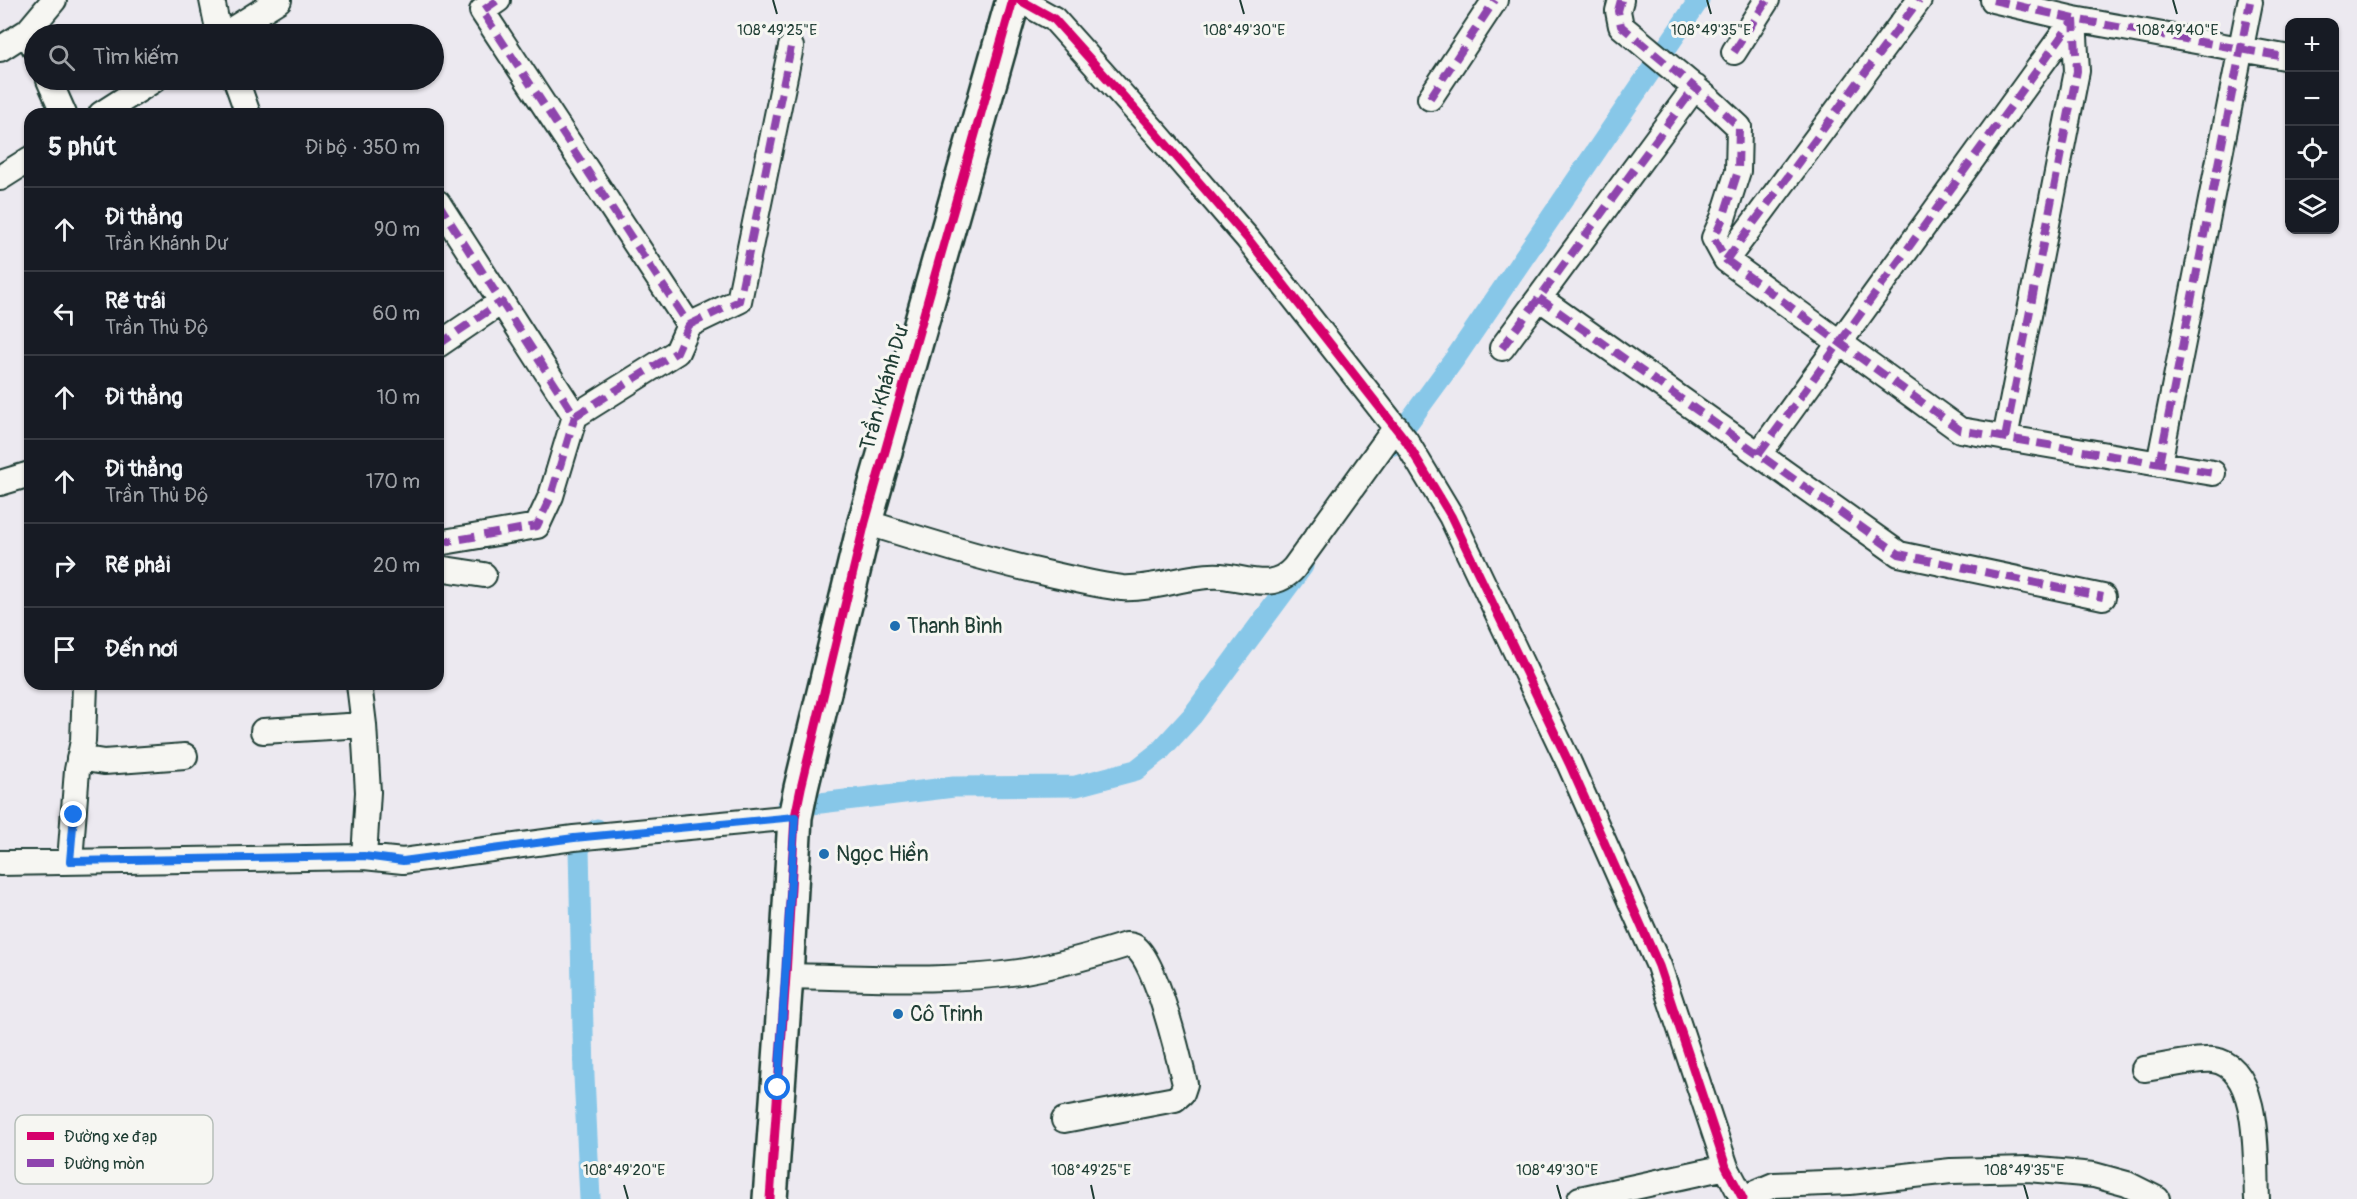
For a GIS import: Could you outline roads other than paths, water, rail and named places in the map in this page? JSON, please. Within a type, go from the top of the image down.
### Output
[{"type":"street","points":[[40,24],[54,0]]},
{"type":"street","points":[[212,0],[217,24]]},
{"type":"street","points":[[241,24],[279,0]]},
{"type":"street","points":[[498,0],[482,11],[689,325]]},
{"type":"street","name":"Trần Khánh Dư","points":[[770,1199],[798,806],[865,522],[1013,0]]},
{"type":"street","points":[[1020,0],[1054,19],[1157,134],[1248,239],[1400,433],[1456,527],[1569,763],[1659,966],[1726,1167],[1743,1199],[1774,1185],[1850,1182],[1951,1171],[2028,1169],[2094,1175],[2127,1184],[2157,1199]]},
{"type":"street","points":[[1430,98],[1495,0]]},
{"type":"street","points":[[1622,0],[1618,10],[1621,26],[1739,127],[1738,171],[1714,238],[1726,260],[1960,430],[2213,473]]},
{"type":"street","points":[[1734,52],[1767,0]]},
{"type":"street","points":[[1726,260],[1919,0]]},
{"type":"street","points":[[1993,0],[2074,19],[2285,57]]},
{"type":"street","points":[[2159,464],[2250,2]]},
{"type":"street","points":[[1759,454],[2074,19]]},
{"type":"street","points":[[2005,438],[2077,71],[2074,19]]},
{"type":"street","points":[[0,49],[24,41]]},
{"type":"street","points":[[444,542],[537,526],[551,496],[575,416],[677,352],[689,325],[739,301],[791,47]]},
{"type":"street","points":[[1502,348],[1695,87]]},
{"type":"street","points":[[53,90],[61,108]]},
{"type":"street","points":[[110,108],[138,90]]},
{"type":"street","points":[[240,90],[246,108]]},
{"type":"street","points":[[0,178],[24,163]]},
{"type":"street","points":[[444,212],[575,416]]},
{"type":"street","points":[[1539,298],[1899,554],[2103,597]]},
{"type":"street","points":[[444,341],[501,302]]},
{"type":"street","points":[[865,522],[1014,566],[1120,588],[1138,588],[1221,576],[1276,582],[1287,576],[1294,568],[1400,433]]},
{"type":"street","points":[[0,483],[24,476]]},
{"type":"street","points":[[444,569],[484,575]]},
{"type":"street","points":[[70,861],[83,741],[86,690]]},
{"type":"street","points":[[360,690],[368,792],[364,856]]},
{"type":"street","points":[[263,731],[364,725]]},
{"type":"street","points":[[80,758],[104,762],[185,756]]},
{"type":"street","points":[[0,863],[364,856],[403,861],[604,836],[798,806]]},
{"type":"street","points":[[786,976],[968,977],[1018,972],[1061,964],[1126,945],[1134,946],[1143,955],[1170,1020],[1185,1084],[1182,1094],[1175,1100],[1064,1120]]},
{"type":"street","points":[[2144,1070],[2213,1060],[2235,1073],[2244,1084],[2253,1115],[2257,1199]]},
{"type":"street","points":[[1580,1199],[1726,1167]]},
{"type":"waterway","points":[[1391,446],[1456,357],[1699,0]]},
{"type":"waterway","points":[[787,807],[954,787],[1076,786],[1136,770],[1159,752],[1192,716],[1303,566]]},
{"type":"waterway","points":[[590,1199],[584,1076],[579,848],[597,829]]},
{"type":"place","name":"Thanh Bình","points":[[895,626]]},
{"type":"place","name":"Ngọc Hiền","points":[[824,854]]},
{"type":"place","name":"Cô Trinh","points":[[898,1014]]}]
